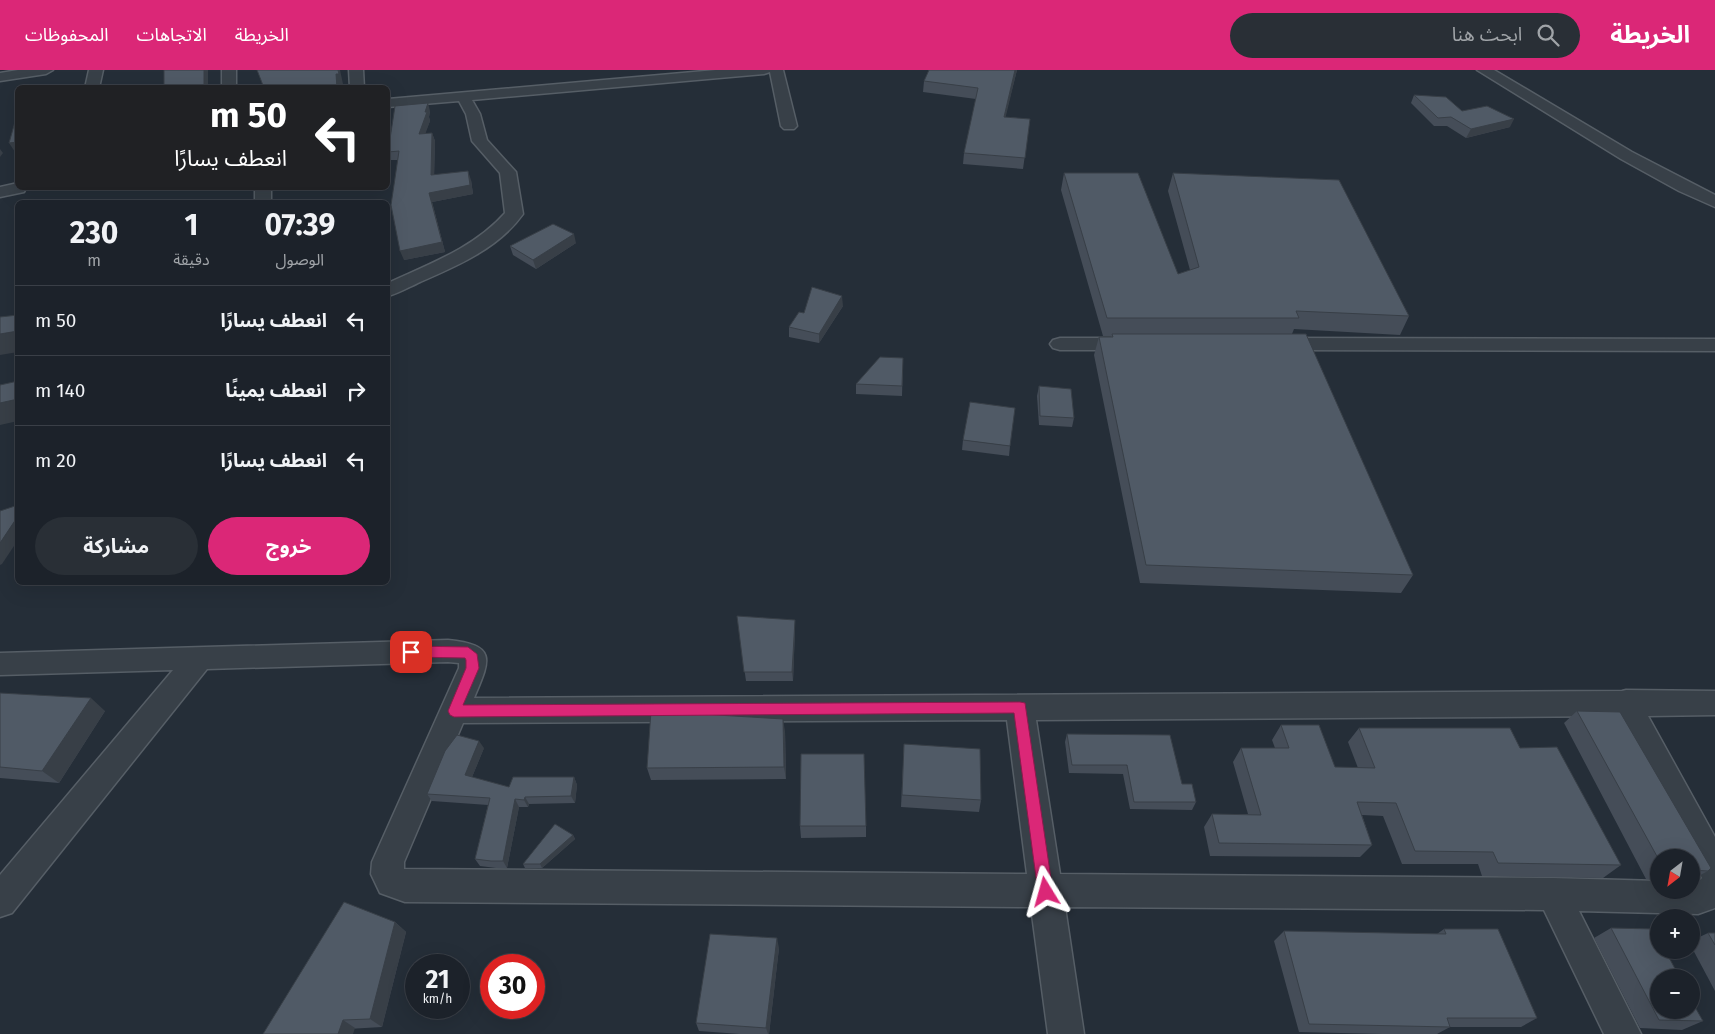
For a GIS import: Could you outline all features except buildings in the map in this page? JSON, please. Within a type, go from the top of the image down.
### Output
[{"type":"street","points":[[0,77],[46,70]]},
{"type":"street","points":[[93,85],[96,70]]},
{"type":"street","points":[[229,70],[229,85]]},
{"type":"street","points":[[356,70],[357,85]]},
{"type":"street","points":[[390,103],[764,70]]},
{"type":"street","points":[[776,70],[789,126]]},
{"type":"street","points":[[1484,70],[1687,189],[1715,202]]},
{"type":"street","points":[[390,289],[478,245],[500,230],[514,214],[508,172],[480,141],[473,114],[463,96]]},
{"type":"street","points":[[0,192],[15,189]]},
{"type":"street","points":[[1060,344],[1152,344]]},
{"type":"street","points":[[1256,344],[1715,345]]},
{"type":"street","points":[[0,664],[448,651],[468,652],[473,658],[473,668],[388,862],[387,874],[392,882],[405,886],[1046,892],[1553,894],[1698,898],[1711,893],[1715,888]]},
{"type":"street","points":[[0,901],[200,658]]},
{"type":"street","points":[[454,711],[1626,702],[1715,703]]},
{"type":"street","points":[[1626,702],[1715,869]]},
{"type":"street","points":[[1020,707],[1066,1034]]},
{"type":"street","points":[[1553,894],[1623,1034]]},
{"type":"route","points":[[411,652],[468,652],[473,658],[473,668],[454,711],[1020,707],[1046,892]]}]
